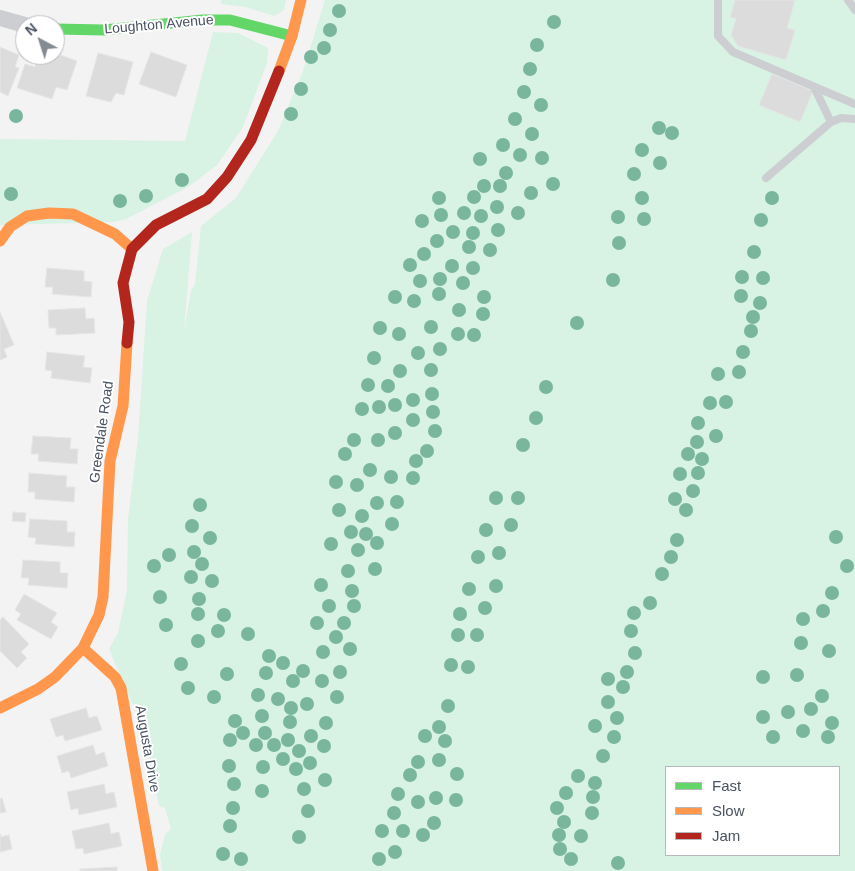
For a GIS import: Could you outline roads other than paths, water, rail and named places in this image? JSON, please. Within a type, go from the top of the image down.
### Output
[{"type":"street","name":"Greendale Road","points":[[0,708],[38,689],[55,677],[83,648],[99,615],[104,597],[110,461],[123,406],[129,322],[123,282],[132,249],[156,224],[207,199],[227,177],[251,140],[268,101],[292,36],[301,0]]},
{"type":"street","points":[[0,18],[15,23]]},
{"type":"street","name":"Loughton Avenue","points":[[65,29],[104,30],[203,20],[230,20],[292,36]]},
{"type":"street","points":[[0,241],[10,227],[27,216],[49,213],[72,214],[95,222],[115,234],[132,249]]},
{"type":"street","name":"Augusta Drive","points":[[83,648],[115,677],[121,688],[153,871]]},
{"type":"lane","points":[[718,0],[718,36],[733,52],[855,104]]},
{"type":"lane","points":[[848,0],[855,10]]},
{"type":"lane","points":[[814,87],[831,122]]},
{"type":"lane","points":[[766,178],[831,122],[841,118],[855,119]]}]
